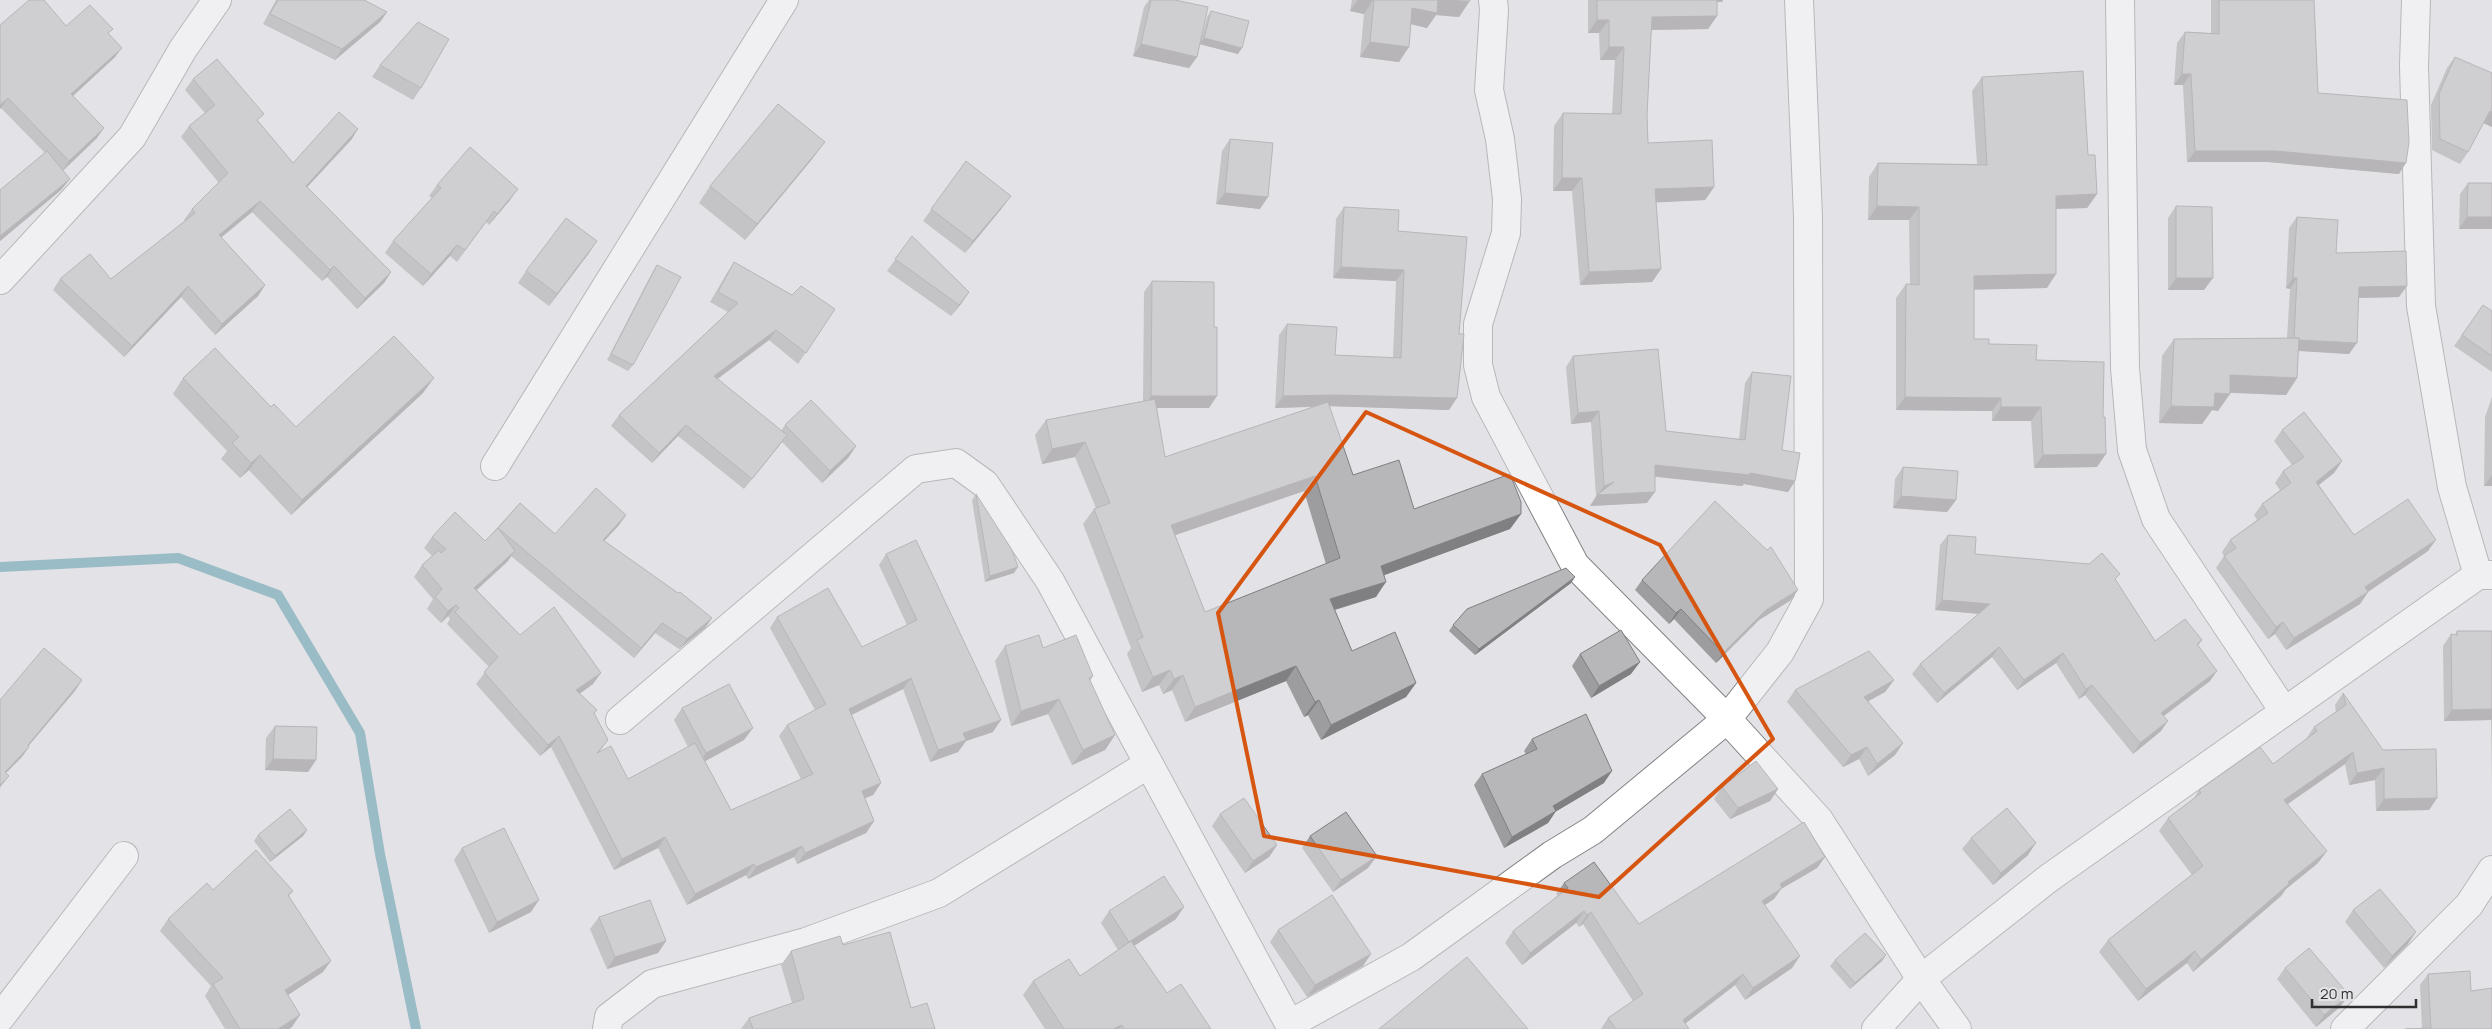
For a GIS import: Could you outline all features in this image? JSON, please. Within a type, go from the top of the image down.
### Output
[{"type":"street","points":[[0,280],[132,137],[183,49],[217,0]]},
{"type":"street","points":[[495,466],[784,0]]},
{"type":"street","points":[[1493,0],[1490,90],[1500,139],[1507,199],[1506,233],[1478,324],[1478,364],[1486,397],[1575,565],[1727,719],[1819,820],[1921,979],[1958,1029]]},
{"type":"street","points":[[620,720],[916,469],[956,463],[985,484],[1050,581],[1147,765],[1291,1026],[1411,957],[1552,855],[1593,830],[1727,719],[1780,652],[1809,600],[1808,217],[1799,0]]},
{"type":"street","points":[[2120,0],[2125,368],[2132,450],[2156,519],[2284,711]]},
{"type":"street","points":[[1876,1029],[1921,979],[2049,878],[2284,711],[2485,575],[2452,487],[2421,306],[2414,66],[2416,0]]},
{"type":"street","points":[[607,1029],[609,1016],[652,984],[806,942],[939,893],[1147,765]]},
{"type":"street","points":[[0,1018],[124,856]]},
{"type":"street","points":[[2345,1029],[2377,1000],[2470,905],[2492,870]]},
{"type":"highlighted area","points":[[1366,412],[1660,545],[1773,739],[1599,897],[1264,836],[1218,613]]},
{"type":"building","points":[[29,0],[44,0],[66,26],[90,5],[113,29],[108,33],[122,48],[71,94],[104,128],[69,161],[8,98],[0,105],[0,25]]},
{"type":"building","points":[[278,0],[364,0],[387,12],[342,49],[270,14]]},
{"type":"building","points":[[1151,0],[1175,0],[1208,7],[1197,57],[1141,44]]},
{"type":"building","points":[[1374,0],[1438,0],[1437,13],[1412,8],[1409,47],[1370,42]]},
{"type":"building","points":[[1448,0],[1470,0],[1469,2]]},
{"type":"building","points":[[1597,0],[1717,0],[1717,16],[1652,17],[1647,115],[1648,143],[1712,140],[1714,187],[1655,189],[1661,269],[1589,272],[1582,178],[1562,178],[1563,113],[1621,114],[1624,47],[1609,47],[1609,20],[1597,20]]},
{"type":"building","points":[[2219,0],[2314,0],[2318,93],[2407,100],[2409,142],[2406,163],[2276,151],[2195,151],[2191,74],[2182,74],[2185,32],[2219,34]]},
{"type":"building","points":[[1211,11],[1249,21],[1242,48],[1204,38]]},
{"type":"building","points":[[418,22],[449,39],[421,88],[380,65]]},
{"type":"building","points":[[2455,57],[2492,73],[2492,112],[2490,111],[2468,152],[2440,139],[2439,94]]},
{"type":"building","points":[[217,59],[264,114],[257,120],[293,163],[339,112],[358,129],[306,186],[391,272],[365,298],[334,266],[330,270],[260,201],[219,235],[265,285],[222,324],[188,286],[132,346],[60,279],[90,254],[111,279],[195,213],[192,209],[228,173],[189,126],[215,105],[193,79]]},
{"type":"building","points":[[2083,71],[2088,155],[2095,155],[2097,194],[2056,196],[2056,274],[1974,276],[1974,339],[1989,339],[1989,344],[2037,345],[2036,360],[2104,362],[2103,417],[2105,417],[2106,454],[2043,455],[2041,407],[2001,407],[2001,398],[1905,397],[1906,284],[1919,285],[1919,207],[1877,206],[1878,163],[1987,165],[1982,77]]},
{"type":"building","points":[[778,104],[825,142],[757,224],[710,186]]},
{"type":"building","points":[[1230,139],[1273,143],[1268,197],[1225,193]]},
{"type":"building","points":[[470,147],[518,189],[497,214],[494,211],[465,250],[457,245],[431,274],[393,241],[441,188],[437,185]]},
{"type":"building","points":[[47,151],[70,179],[0,236],[0,190]]},
{"type":"building","points":[[966,161],[1011,196],[973,241],[931,209]]},
{"type":"building","points":[[2468,183],[2492,183],[2492,217],[2467,217]]},
{"type":"building","points":[[2176,206],[2212,207],[2213,278],[2176,278]]},
{"type":"building","points":[[1344,207],[1399,210],[1398,231],[1467,237],[1459,334],[1464,334],[1457,398],[1334,395],[1283,396],[1287,324],[1337,327],[1335,355],[1401,358],[1404,270],[1341,267]]},
{"type":"building","points":[[2297,217],[2338,220],[2336,253],[2406,251],[2407,286],[2359,287],[2357,343],[2299,340],[2299,338],[2294,338],[2297,278],[2293,278]]},
{"type":"building","points":[[566,218],[597,241],[557,294],[526,271]]},
{"type":"building","points":[[912,236],[969,292],[959,305],[895,259]]},
{"type":"building","points":[[734,262],[792,295],[801,286],[835,309],[806,353],[776,330],[714,376],[787,435],[752,479],[686,425],[659,453],[619,415],[738,303],[718,292]]},
{"type":"building","points":[[657,265],[681,277],[633,365],[611,354]]},
{"type":"building","points":[[1152,281],[1214,282],[1214,327],[1217,327],[1217,396],[1151,396]]},
{"type":"building","points":[[2483,305],[2492,311],[2492,356],[2462,335]]},
{"type":"building","points":[[394,336],[434,378],[302,500],[260,455],[251,463],[232,443],[239,437],[183,378],[215,348],[271,407],[274,404],[296,427]]},
{"type":"building","points":[[2299,338],[2297,378],[2230,375],[2230,394],[2215,393],[2214,407],[2171,406],[2174,339]]},
{"type":"building","points":[[1658,349],[1666,431],[1745,440],[1752,372],[1791,376],[1782,450],[1800,453],[1795,481],[1750,473],[1750,475],[1655,465],[1655,492],[1597,495],[1614,482],[1604,486],[1599,411],[1578,413],[1573,356]]},
{"type":"building","points":[[1155,399],[1165,457],[1328,402],[1353,475],[1399,460],[1414,509],[1510,474],[1521,502],[1521,514],[1381,566],[1386,582],[1330,599],[1352,651],[1395,632],[1416,683],[1331,725],[1319,700],[1315,702],[1296,666],[1195,707],[1183,675],[1174,679],[1170,670],[1153,677],[1137,640],[1143,637],[1094,509],[1110,503],[1085,442],[1052,449],[1046,420]],"holes":[[[1315,476],[1340,558],[1205,612],[1171,525]]]},
{"type":"building","points":[[811,400],[856,446],[830,471],[785,425]]},
{"type":"building","points":[[2304,412],[2342,461],[2316,482],[2354,535],[2408,499],[2436,540],[2365,587],[2368,592],[2294,638],[2283,622],[2276,627],[2224,556],[2236,548],[2230,540],[2268,513],[2262,504],[2291,483],[2283,471],[2304,457],[2282,430]]},
{"type":"building","points":[[1903,467],[1958,471],[1956,500],[1901,496]]},
{"type":"building","points":[[596,488],[626,515],[603,540],[678,593],[680,592],[712,618],[687,639],[662,623],[641,648],[498,528],[520,503],[555,534]]},
{"type":"building","points":[[976,494],[1012,550],[1018,567],[990,576]]},
{"type":"building","points":[[1715,501],[1767,550],[1771,547],[1798,590],[1766,610],[1723,653],[1681,609],[1676,613],[1642,580]]},
{"type":"building","points":[[455,512],[485,541],[498,528],[515,551],[474,588],[520,635],[554,607],[601,673],[576,690],[597,710],[594,713],[608,740],[597,753],[611,746],[628,779],[695,743],[731,810],[813,774],[787,725],[826,704],[777,617],[828,588],[862,647],[917,620],[886,554],[916,540],[1001,720],[963,733],[966,740],[938,750],[911,678],[849,709],[881,783],[862,791],[874,821],[805,853],[802,846],[756,867],[754,864],[695,894],[665,837],[622,859],[559,736],[548,745],[484,672],[498,657],[455,612],[459,608],[456,605],[448,611],[435,597],[442,589],[422,565],[439,550],[441,553],[446,549],[432,537]]},
{"type":"building","points":[[1948,535],[1976,537],[1975,554],[2089,564],[2102,553],[2120,574],[2115,579],[2155,641],[2185,619],[2202,640],[2197,644],[2217,671],[2161,713],[2168,721],[2140,743],[2092,685],[2086,689],[2063,653],[2024,680],[1999,647],[1944,693],[1920,664],[1990,604],[1942,600]]},
{"type":"building","points":[[1566,568],[1575,577],[1479,649],[1453,625],[1467,609]]},
{"type":"building","points":[[1621,630],[1640,662],[1599,686],[1580,654]]},
{"type":"building","points":[[2457,631],[2492,631],[2492,709],[2452,710],[2451,634],[2457,635]]},
{"type":"building","points":[[1039,635],[1043,648],[1076,635],[1093,676],[1089,678],[1115,735],[1083,750],[1059,699],[1021,711],[1005,646]]},
{"type":"building","points":[[44,648],[82,680],[28,745],[29,747],[5,772],[9,776],[0,785],[0,700]]},
{"type":"building","points":[[1869,651],[1894,680],[1864,697],[1903,743],[1877,764],[1867,747],[1851,755],[1795,690]]},
{"type":"building","points":[[729,684],[753,728],[706,753],[682,708]]},
{"type":"building","points":[[2343,693],[2383,750],[2436,749],[2437,798],[2384,799],[2384,768],[2357,773],[2353,752],[2284,800],[2327,851],[2288,882],[2289,884],[2201,960],[2195,951],[2146,989],[2108,940],[2203,866],[2168,818],[2201,793],[2199,790],[2260,747],[2273,764],[2317,731],[2314,727],[2346,705]]},
{"type":"building","points":[[1586,714],[1612,771],[1553,806],[1556,811],[1512,837],[1482,774],[1537,749],[1532,739]]},
{"type":"building","points":[[275,726],[317,727],[316,760],[273,759]]},
{"type":"building","points":[[1756,761],[1778,789],[1738,808],[1722,787]]},
{"type":"building","points":[[1244,798],[1277,845],[1253,861],[1220,814]]},
{"type":"building","points":[[2007,808],[2036,843],[2001,873],[1971,838]]},
{"type":"building","points":[[290,809],[307,830],[275,856],[258,835]]},
{"type":"building","points":[[1346,812],[1377,856],[1341,880],[1310,836]]},
{"type":"building","points":[[1804,822],[1825,857],[1780,884],[1782,888],[1762,901],[1800,956],[1753,988],[1743,974],[1683,1020],[1689,1029],[1616,1029],[1608,1018],[1643,994],[1591,912],[1587,915],[1584,911],[1530,953],[1513,931],[1568,888],[1564,883],[1594,862],[1639,924]]},
{"type":"building","points":[[504,828],[539,900],[497,922],[462,848]]},
{"type":"building","points":[[256,850],[293,891],[288,895],[331,961],[285,990],[300,1015],[278,1029],[240,1029],[213,984],[223,978],[168,919],[207,883],[213,890]]},
{"type":"building","points":[[1164,876],[1184,907],[1129,942],[1109,911]]},
{"type":"building","points":[[2380,889],[2416,932],[2392,956],[2353,910]]},
{"type":"building","points":[[1332,895],[1371,954],[1315,985],[1278,930]]},
{"type":"building","points":[[650,900],[666,941],[615,957],[599,917]]},
{"type":"building","points":[[890,932],[911,1008],[927,1003],[935,1029],[753,1029],[749,1018],[804,999],[791,951],[840,936],[843,945]]},
{"type":"building","points":[[1865,933],[1886,955],[1855,983],[1835,960]]},
{"type":"building","points":[[1131,941],[1167,993],[1181,984],[1211,1029],[1124,1029],[1122,1025],[1113,1029],[1064,1029],[1033,981],[1069,959],[1080,976]]},
{"type":"building","points":[[2309,948],[2349,995],[2324,1015],[2285,968]]},
{"type":"building","points":[[1467,957],[1528,1029],[1379,1029]]},
{"type":"building","points":[[2470,971],[2471,991],[2492,988],[2492,1029],[2405,1029],[2431,1028],[2428,974]]},
{"type":"waterway","points":[[0,567],[178,558],[278,595],[360,733],[380,854],[416,1029]]}]
